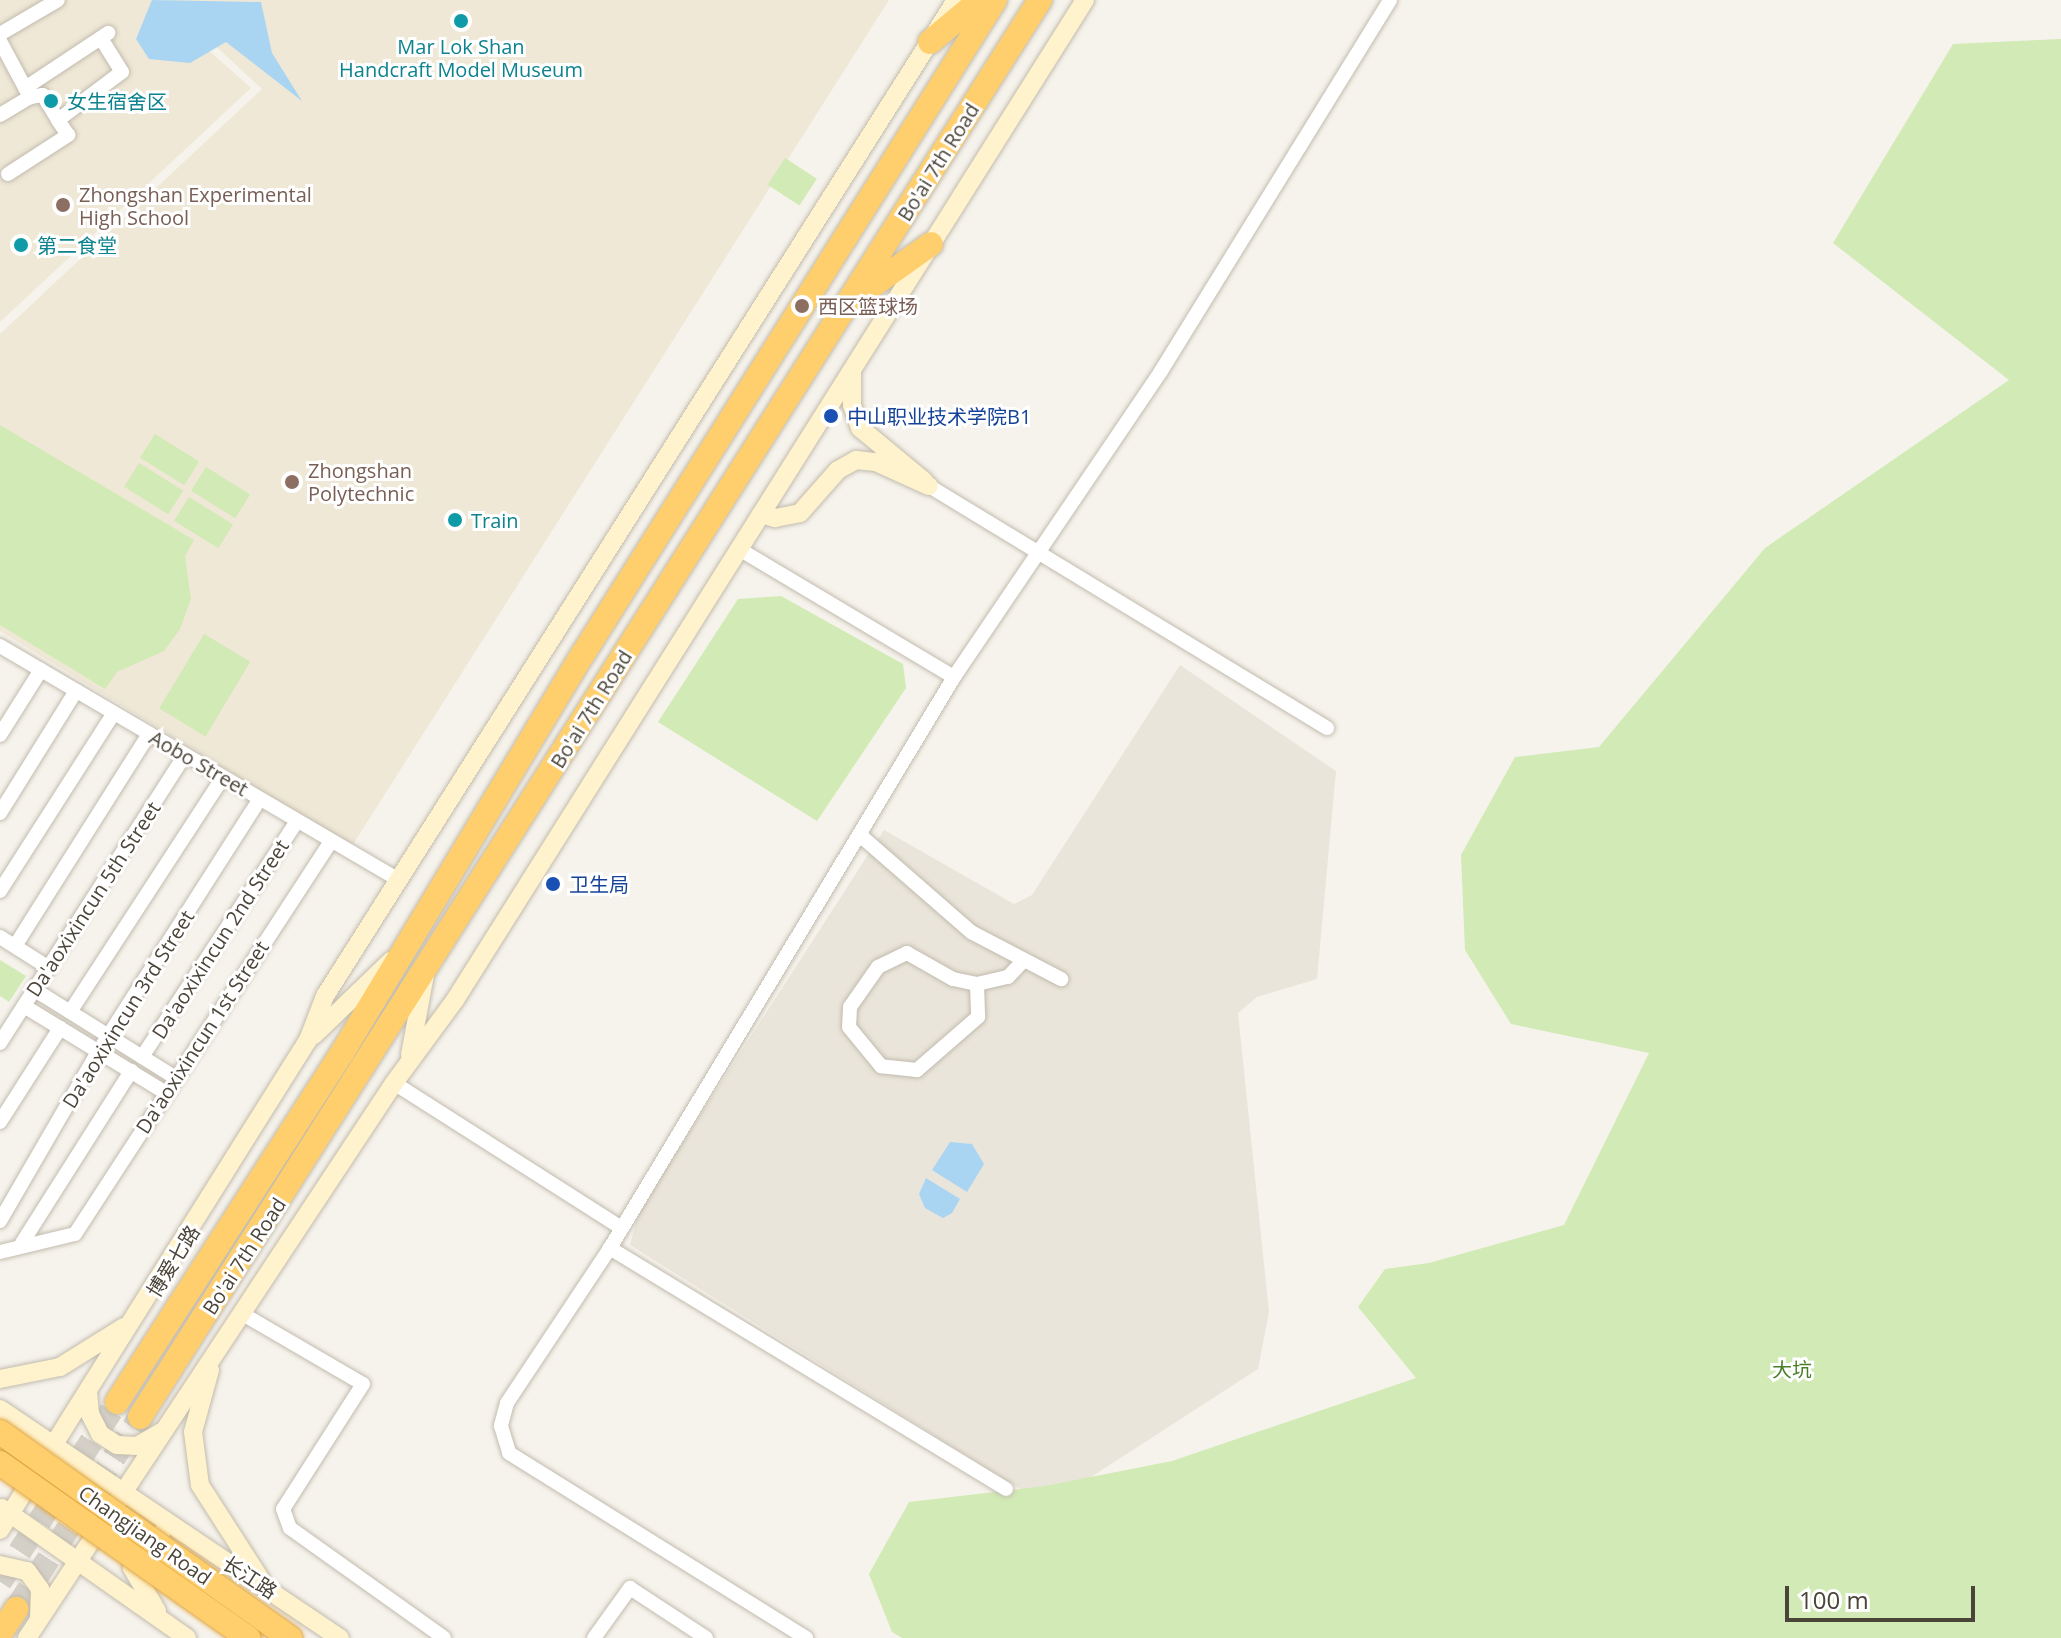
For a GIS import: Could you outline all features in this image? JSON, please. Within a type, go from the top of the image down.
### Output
[{"type":"highway","points":[[930,42],[980,0]]},
{"type":"highway","name":"Bo'ai 7th Road","points":[[117,1402],[342,1053],[398,954],[995,0]]},
{"type":"highway","name":"Bo'ai 7th Road","points":[[140,1417],[425,975],[1040,0]]},
{"type":"highway","points":[[850,301],[931,244]]},
{"type":"highway","name":"Changjiang Road","points":[[0,1432],[290,1638]]},
{"type":"highway","name":"Changjiang Road","points":[[0,1463],[248,1638]]},
{"type":"highway","points":[[0,1634],[28,1614]]},
{"type":"main road","points":[[308,1040],[325,996],[956,0]]},
{"type":"main road","name":"Bo'ai 7th Road","points":[[27,1638],[28,1614],[77,1561],[408,1062],[455,1000],[1085,0]]},
{"type":"main road","points":[[852,371],[852,405],[860,428],[910,465],[929,486]]},
{"type":"main road","points":[[761,514],[775,518],[800,513],[838,470],[856,460],[876,462],[929,486]]},
{"type":"main road","points":[[308,1040],[398,954]]},
{"type":"main road","points":[[408,1062],[425,975]]},
{"type":"main road","name":"博爱七路","points":[[0,1530],[5,1510],[32,1479],[141,1312],[308,1040]]},
{"type":"main road","points":[[0,1379],[60,1367],[105,1343],[141,1312]]},
{"type":"main road","points":[[214,1354],[193,1432],[200,1485],[265,1585]]},
{"type":"main road","points":[[88,1391],[90,1414],[100,1434],[117,1445],[137,1446],[163,1430]]},
{"type":"main road","name":"长江路","points":[[0,1409],[52,1448],[265,1585],[340,1638]]},
{"type":"main road","points":[[5,1510],[187,1638]]},
{"type":"main road","points":[[164,1622],[132,1568],[136,1550],[161,1533],[219,1556]]},
{"type":"main road","points":[[0,1565],[27,1571],[40,1589],[28,1614]]},
{"type":"street","points":[[0,34],[58,0]]},
{"type":"street","points":[[806,1638],[509,1453],[501,1426],[507,1403],[610,1248],[954,677],[1161,371],[1390,0]]},
{"type":"street","points":[[0,115],[105,35],[122,72],[58,120]]},
{"type":"street","points":[[0,41],[27,93]]},
{"type":"street","points":[[8,174],[68,135],[43,95],[27,93]]},
{"type":"street","points":[[929,486],[1327,728]]},
{"type":"street","points":[[739,549],[954,677]]},
{"type":"street","name":"Aobo Street","points":[[2,652],[41,670],[399,880]]},
{"type":"street","points":[[0,735],[41,670]]},
{"type":"street","points":[[0,813],[76,691]]},
{"type":"street","points":[[0,891],[114,713]]},
{"type":"street","points":[[15,946],[149,734]]},
{"type":"street","name":"Da'aoxixincun 5th Street","points":[[2,1035],[35,990],[185,755]]},
{"type":"street","points":[[70,1012],[223,777]]},
{"type":"street","name":"Da'aoxixincun 3rd Street","points":[[0,1221],[98,1052],[260,799]]},
{"type":"street","name":"Da'aoxixincun 2nd Street","points":[[142,1057],[297,821]]},
{"type":"street","points":[[861,836],[971,932],[1061,979]]},
{"type":"street","name":"Da'aoxixincun 1st Street","points":[[22,1243],[75,1234],[174,1077],[331,841]]},
{"type":"street","points":[[0,937],[49,968]]},
{"type":"street","points":[[977,984],[978,1017],[917,1070],[881,1066],[849,1027],[850,1007],[878,967],[907,953],[953,979],[977,984],[1008,977],[1024,960]]},
{"type":"street","points":[[35,990],[174,1077]]},
{"type":"street","points":[[24,1006],[166,1093]]},
{"type":"street","points":[[0,1122],[60,1028]]},
{"type":"street","points":[[0,1252],[22,1243],[131,1071]]},
{"type":"street","points":[[394,1083],[622,1228]]},
{"type":"street","points":[[610,1248],[1006,1489]]},
{"type":"street","points":[[241,1313],[363,1384],[283,1509],[290,1528],[444,1638]]},
{"type":"street","points":[[594,1638],[630,1588],[706,1638]]},
{"type":"shaded area","name":"Zhongshan Experimental High School","points":[[0,0],[152,0],[251,88],[0,322]]},
{"type":"shaded area","name":"Zhongshan Polytechnic","points":[[166,0],[889,0],[352,846],[0,631],[0,334],[262,89]]},
{"type":"shaded area","points":[[1180,665],[1336,771],[1317,979],[1257,997],[1238,1013],[1269,1312],[1258,1369],[1071,1490],[1028,1494],[630,1245],[639,1210],[884,830],[1014,904],[1032,895]]},
{"type":"green space","name":"大坑","points":[[2061,39],[2061,1638],[902,1638],[892,1632],[869,1574],[909,1502],[1045,1486],[1172,1461],[1416,1378],[1358,1307],[1385,1269],[1429,1263],[1564,1225],[1649,1053],[1511,1024],[1465,950],[1461,855],[1515,757],[1599,747],[1765,548],[2009,380],[1833,243],[1953,44]]},
{"type":"green space","points":[[785,158],[817,179],[799,206],[768,185]]},
{"type":"green space","points":[[0,425],[194,540],[185,556],[191,599],[180,629],[164,651],[117,672],[105,689],[0,625]]},
{"type":"green space","points":[[155,434],[199,462],[184,485],[140,458]]},
{"type":"green space","points":[[139,463],[183,491],[168,514],[124,487]]},
{"type":"green space","points":[[206,467],[250,495],[235,518],[191,491]]},
{"type":"green space","points":[[189,497],[233,525],[218,548],[174,521]]},
{"type":"green space","points":[[781,596],[903,664],[906,688],[817,821],[658,722],[738,599]]},
{"type":"green space","points":[[204,634],[250,662],[205,736],[159,709]]},
{"type":"green space","points":[[0,960],[26,976],[9,1002],[0,996]]},
{"type":"water","points":[[152,0],[261,2],[272,53],[302,101],[226,42],[190,63],[149,59],[136,39]]},
{"type":"water","points":[[950,1142],[972,1144],[984,1164],[967,1192],[932,1170]]},
{"type":"water","points":[[926,1178],[960,1199],[952,1213],[943,1218],[925,1208],[919,1194]]},
{"type":"tunnel","points":[[0,1582],[117,1402]]},
{"type":"tunnel","points":[[16,1609],[140,1417]]},
{"type":"place","name":"Mar Lok Shan Handcraft Model Museum","points":[[461,21]]},
{"type":"place","name":"女生宿舍区","points":[[51,101]]},
{"type":"place","name":"Zhongshan Experimental High School","points":[[63,205]]},
{"type":"place","name":"第二食堂","points":[[21,245]]},
{"type":"place","name":"西区篮球场","points":[[802,306]]},
{"type":"place","name":"中山职业技术学院B1","points":[[831,416]]},
{"type":"place","name":"Zhongshan Polytechnic","points":[[292,482]]},
{"type":"place","name":"Train","points":[[455,520]]},
{"type":"place","name":"卫生局","points":[[553,884]]}]
